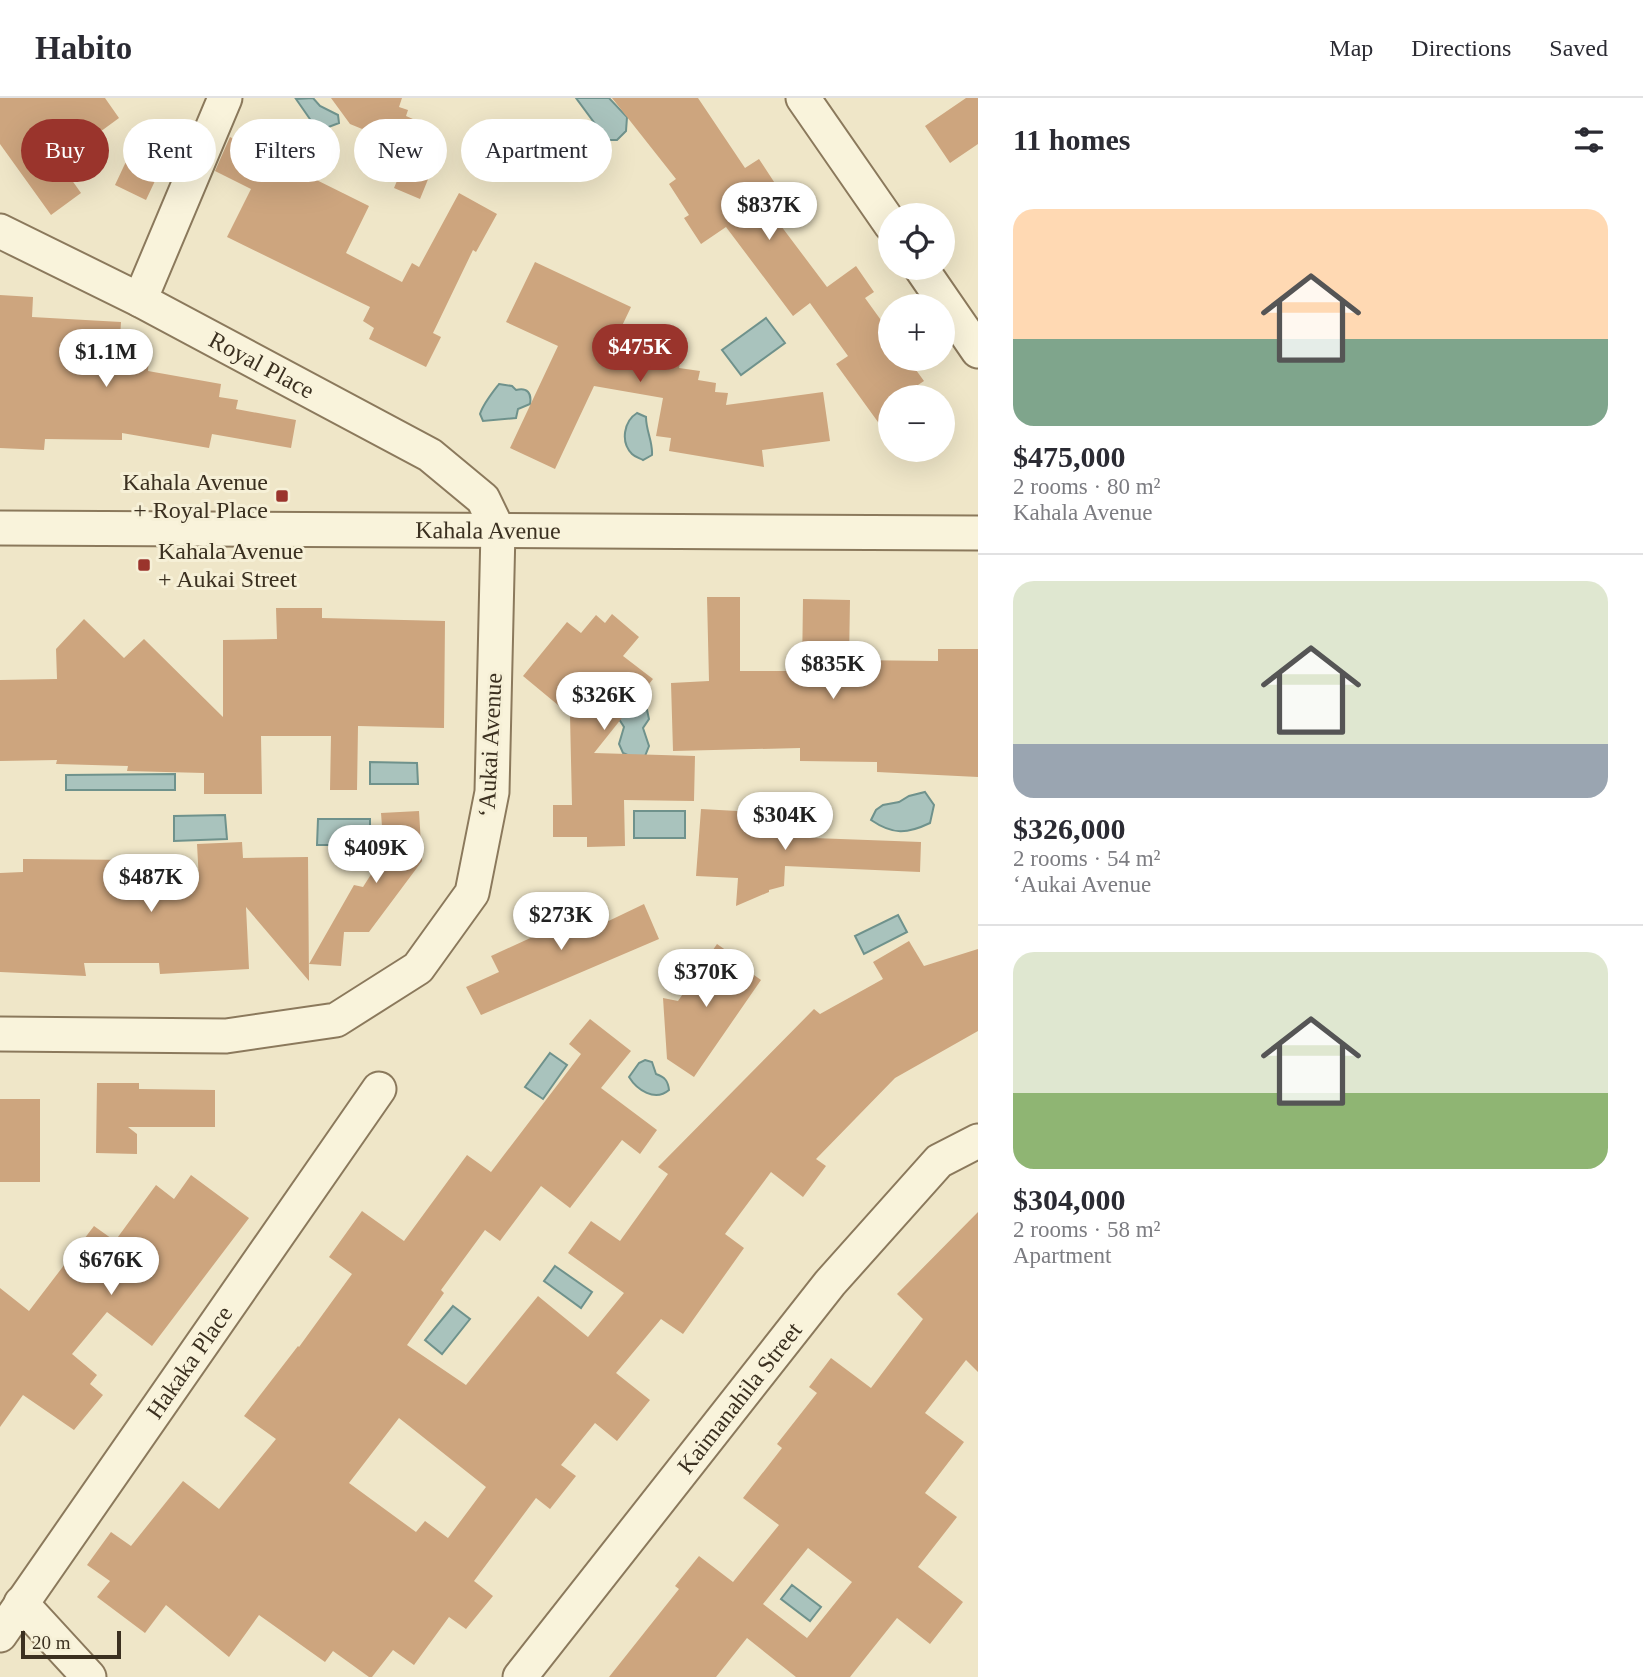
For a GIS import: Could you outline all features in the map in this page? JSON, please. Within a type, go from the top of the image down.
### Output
[{"type":"street","points":[[140,300],[225,98]]},
{"type":"street","points":[[803,98],[878,206]]},
{"type":"street","name":"Royal Place","points":[[0,231],[140,300],[430,455],[483,499],[498,530]]},
{"type":"street","points":[[928,280],[978,351]]},
{"type":"street","name":"Kahala Avenue","points":[[0,528],[978,533]]},
{"type":"street","name":"ʻAukai Avenue","points":[[0,1034],[226,1036],[336,1020],[418,968],[472,893],[492,792],[498,530]]},
{"type":"street","name":"Hakaka Place","points":[[0,1635],[379,1089]]},
{"type":"street","name":"Kaimanahila Street","points":[[520,1677],[830,1283],[939,1161],[978,1141]]},
{"type":"street","points":[[20,1603],[89,1677]]},
{"type":"water","points":[[313,98],[320,106],[338,115],[338,119],[310,119],[296,99]]},
{"type":"water","points":[[576,98],[609,98],[627,117],[626,131],[617,140],[612,140],[612,119],[592,119]]},
{"type":"water","points":[[766,318],[785,343],[741,375],[722,350]]},
{"type":"water","points":[[499,384],[512,386],[516,390],[526,390],[530,404],[518,409],[516,418],[483,421],[481,410]]},
{"type":"water","points":[[637,413],[646,417],[651,446],[652,455],[643,460],[632,454],[625,438],[629,421]]},
{"type":"water","points":[[628,705],[639,705],[647,710],[649,719],[643,728],[649,746],[645,756],[632,757],[623,753],[619,744],[624,727],[617,716]]},
{"type":"water","points":[[370,762],[417,763],[418,784],[370,784]]},
{"type":"water","points":[[175,774],[175,790],[66,790],[66,775]]},
{"type":"water","points":[[925,792],[934,805],[930,823],[900,831],[886,828],[871,820],[876,810],[883,805]]},
{"type":"water","points":[[634,811],[685,811],[685,838],[634,838]]},
{"type":"water","points":[[225,815],[227,839],[174,841],[174,816]]},
{"type":"water","points":[[318,819],[370,819],[370,840],[335,840],[336,845],[317,845]]},
{"type":"water","points":[[898,915],[907,932],[864,954],[855,936]]},
{"type":"water","points":[[550,1053],[567,1065],[543,1099],[525,1087]]},
{"type":"water","points":[[645,1060],[652,1062],[656,1074],[666,1080],[669,1090],[652,1095],[632,1082],[629,1077],[639,1063]]},
{"type":"water","points":[[555,1266],[592,1292],[581,1308],[544,1281]]},
{"type":"water","points":[[453,1306],[470,1319],[442,1354],[425,1340]]},
{"type":"water","points":[[792,1585],[821,1607],[810,1621],[781,1599]]},
{"type":"building","points":[[0,98],[105,98],[119,118],[109,125],[109,119],[21,119],[21,173],[0,144]]},
{"type":"building","points":[[331,98],[402,98],[399,107],[408,110],[406,116],[413,119],[354,119],[354,126]]},
{"type":"building","points":[[612,98],[698,98],[745,168],[759,159],[780,191],[763,202],[827,287],[856,266],[874,292],[865,298],[878,316],[878,371],[917,371],[924,381],[918,385],[878,385],[878,422],[836,364],[848,356],[810,303],[793,316],[726,227],[701,244],[684,218],[689,215],[669,184],[676,179]]},
{"type":"building","points":[[966,98],[978,98],[978,144],[950,163],[925,126]]},
{"type":"building","points":[[230,137],[230,178],[216,172]]},
{"type":"building","points":[[123,168],[123,182],[154,182],[146,200],[115,185]]},
{"type":"building","points":[[27,182],[73,182],[81,193],[51,215]]},
{"type":"building","points":[[237,182],[321,182],[369,206],[346,253],[402,282],[412,263],[419,267],[459,193],[497,214],[476,252],[473,250],[433,333],[441,337],[426,367],[369,339],[374,328],[363,321],[370,307],[227,237],[251,189]]},
{"type":"building","points":[[396,182],[427,182],[420,199],[394,188]]},
{"type":"building","points":[[535,262],[631,307],[610,351],[680,363],[679,368],[700,371],[698,380],[716,383],[715,392],[728,393],[726,405],[823,392],[830,441],[762,450],[764,467],[669,451],[671,438],[656,436],[663,398],[594,386],[555,469],[510,448],[558,346],[506,322]]},
{"type":"building","points":[[0,295],[33,297],[32,317],[121,322],[120,338],[132,339],[132,356],[149,356],[148,371],[221,384],[219,397],[238,400],[236,409],[296,420],[291,448],[212,434],[209,448],[122,433],[122,440],[45,439],[44,450],[0,448]]},
{"type":"building","points":[[707,597],[740,597],[740,671],[802,671],[803,599],[850,600],[849,660],[938,661],[938,649],[978,649],[978,777],[877,772],[877,762],[800,761],[800,748],[673,751],[671,683],[709,681]]},
{"type":"building","points":[[276,608],[322,608],[322,618],[445,621],[444,728],[358,726],[357,790],[330,790],[331,736],[261,736],[262,794],[204,794],[204,773],[127,771],[128,766],[56,764],[57,760],[0,761],[0,680],[57,679],[56,649],[84,619],[124,658],[144,639],[223,717],[223,640],[277,639]]},
{"type":"building","points":[[612,614],[639,637],[623,656],[653,679],[594,753],[695,756],[694,801],[624,800],[625,846],[587,847],[587,837],[553,837],[553,805],[572,805],[570,715],[523,676],[567,622],[581,633],[596,615],[605,623]]},
{"type":"building","points":[[701,809],[789,814],[787,837],[921,842],[920,872],[785,866],[784,886],[736,906],[738,878],[696,876]]},
{"type":"building","points":[[419,811],[422,861],[369,932],[344,932],[341,966],[309,964],[354,885],[363,887],[384,854],[381,813]]},
{"type":"building","points":[[242,842],[243,858],[308,857],[309,981],[246,907],[249,969],[160,974],[159,963],[84,963],[86,976],[0,972],[0,873],[23,872],[23,859],[136,860],[136,884],[199,881],[197,844]]},
{"type":"building","points":[[580,894],[596,927],[644,904],[659,939],[481,1015],[466,987],[499,972],[491,956],[550,929],[542,913]]},
{"type":"building","points":[[909,941],[924,966],[978,949],[978,1031],[895,1078],[816,1159],[826,1166],[803,1197],[771,1172],[725,1234],[744,1248],[683,1334],[661,1319],[616,1373],[650,1400],[617,1441],[595,1423],[561,1465],[576,1476],[550,1509],[536,1498],[474,1581],[493,1596],[466,1629],[449,1617],[414,1665],[393,1650],[372,1677],[369,1677],[333,1651],[325,1662],[259,1615],[229,1657],[166,1605],[145,1633],[97,1597],[110,1581],[87,1565],[111,1532],[131,1546],[183,1481],[219,1509],[276,1439],[244,1416],[352,1274],[329,1257],[362,1211],[404,1241],[467,1155],[491,1172],[581,1054],[569,1044],[590,1019],[631,1051],[601,1088],[657,1130],[640,1154],[622,1140],[570,1208],[541,1186],[500,1241],[485,1230],[441,1290],[444,1293],[407,1345],[466,1385],[538,1296],[588,1337],[624,1293],[568,1253],[591,1221],[620,1241],[668,1174],[658,1167],[814,1009],[820,1014],[883,979],[873,962]],"holes":[[[399,1418],[486,1487],[448,1538],[425,1521],[416,1532],[349,1483]]]},
{"type":"building","points":[[717,944],[750,967],[747,970],[761,980],[694,1077],[667,1059],[663,998],[678,1001]]},
{"type":"building","points":[[97,1083],[139,1083],[139,1089],[215,1090],[215,1127],[128,1127],[137,1134],[137,1154],[96,1153]]},
{"type":"building","points":[[0,1099],[40,1099],[40,1182],[0,1182]]},
{"type":"building","points":[[191,1175],[249,1218],[152,1346],[107,1312],[72,1354],[97,1375],[90,1384],[103,1395],[74,1430],[23,1395],[0,1427],[0,1288],[29,1311],[94,1226],[115,1241],[156,1185],[174,1199]]},
{"type":"building","points":[[978,1212],[978,1372],[966,1360],[925,1413],[964,1442],[925,1493],[957,1517],[918,1567],[963,1602],[930,1644],[897,1618],[850,1677],[796,1677],[747,1638],[716,1677],[609,1677],[679,1589],[675,1586],[699,1556],[733,1582],[779,1525],[743,1498],[782,1448],[777,1444],[817,1393],[809,1387],[831,1358],[871,1388],[923,1319],[897,1294]],"holes":[[[808,1548],[852,1582],[807,1638],[763,1604]]]},
{"type":"place","name":"Kahala Avenue + Royal Place","points":[[282,496]]},
{"type":"place","name":"Kahala Avenue + Aukai Street","points":[[144,565]]}]
